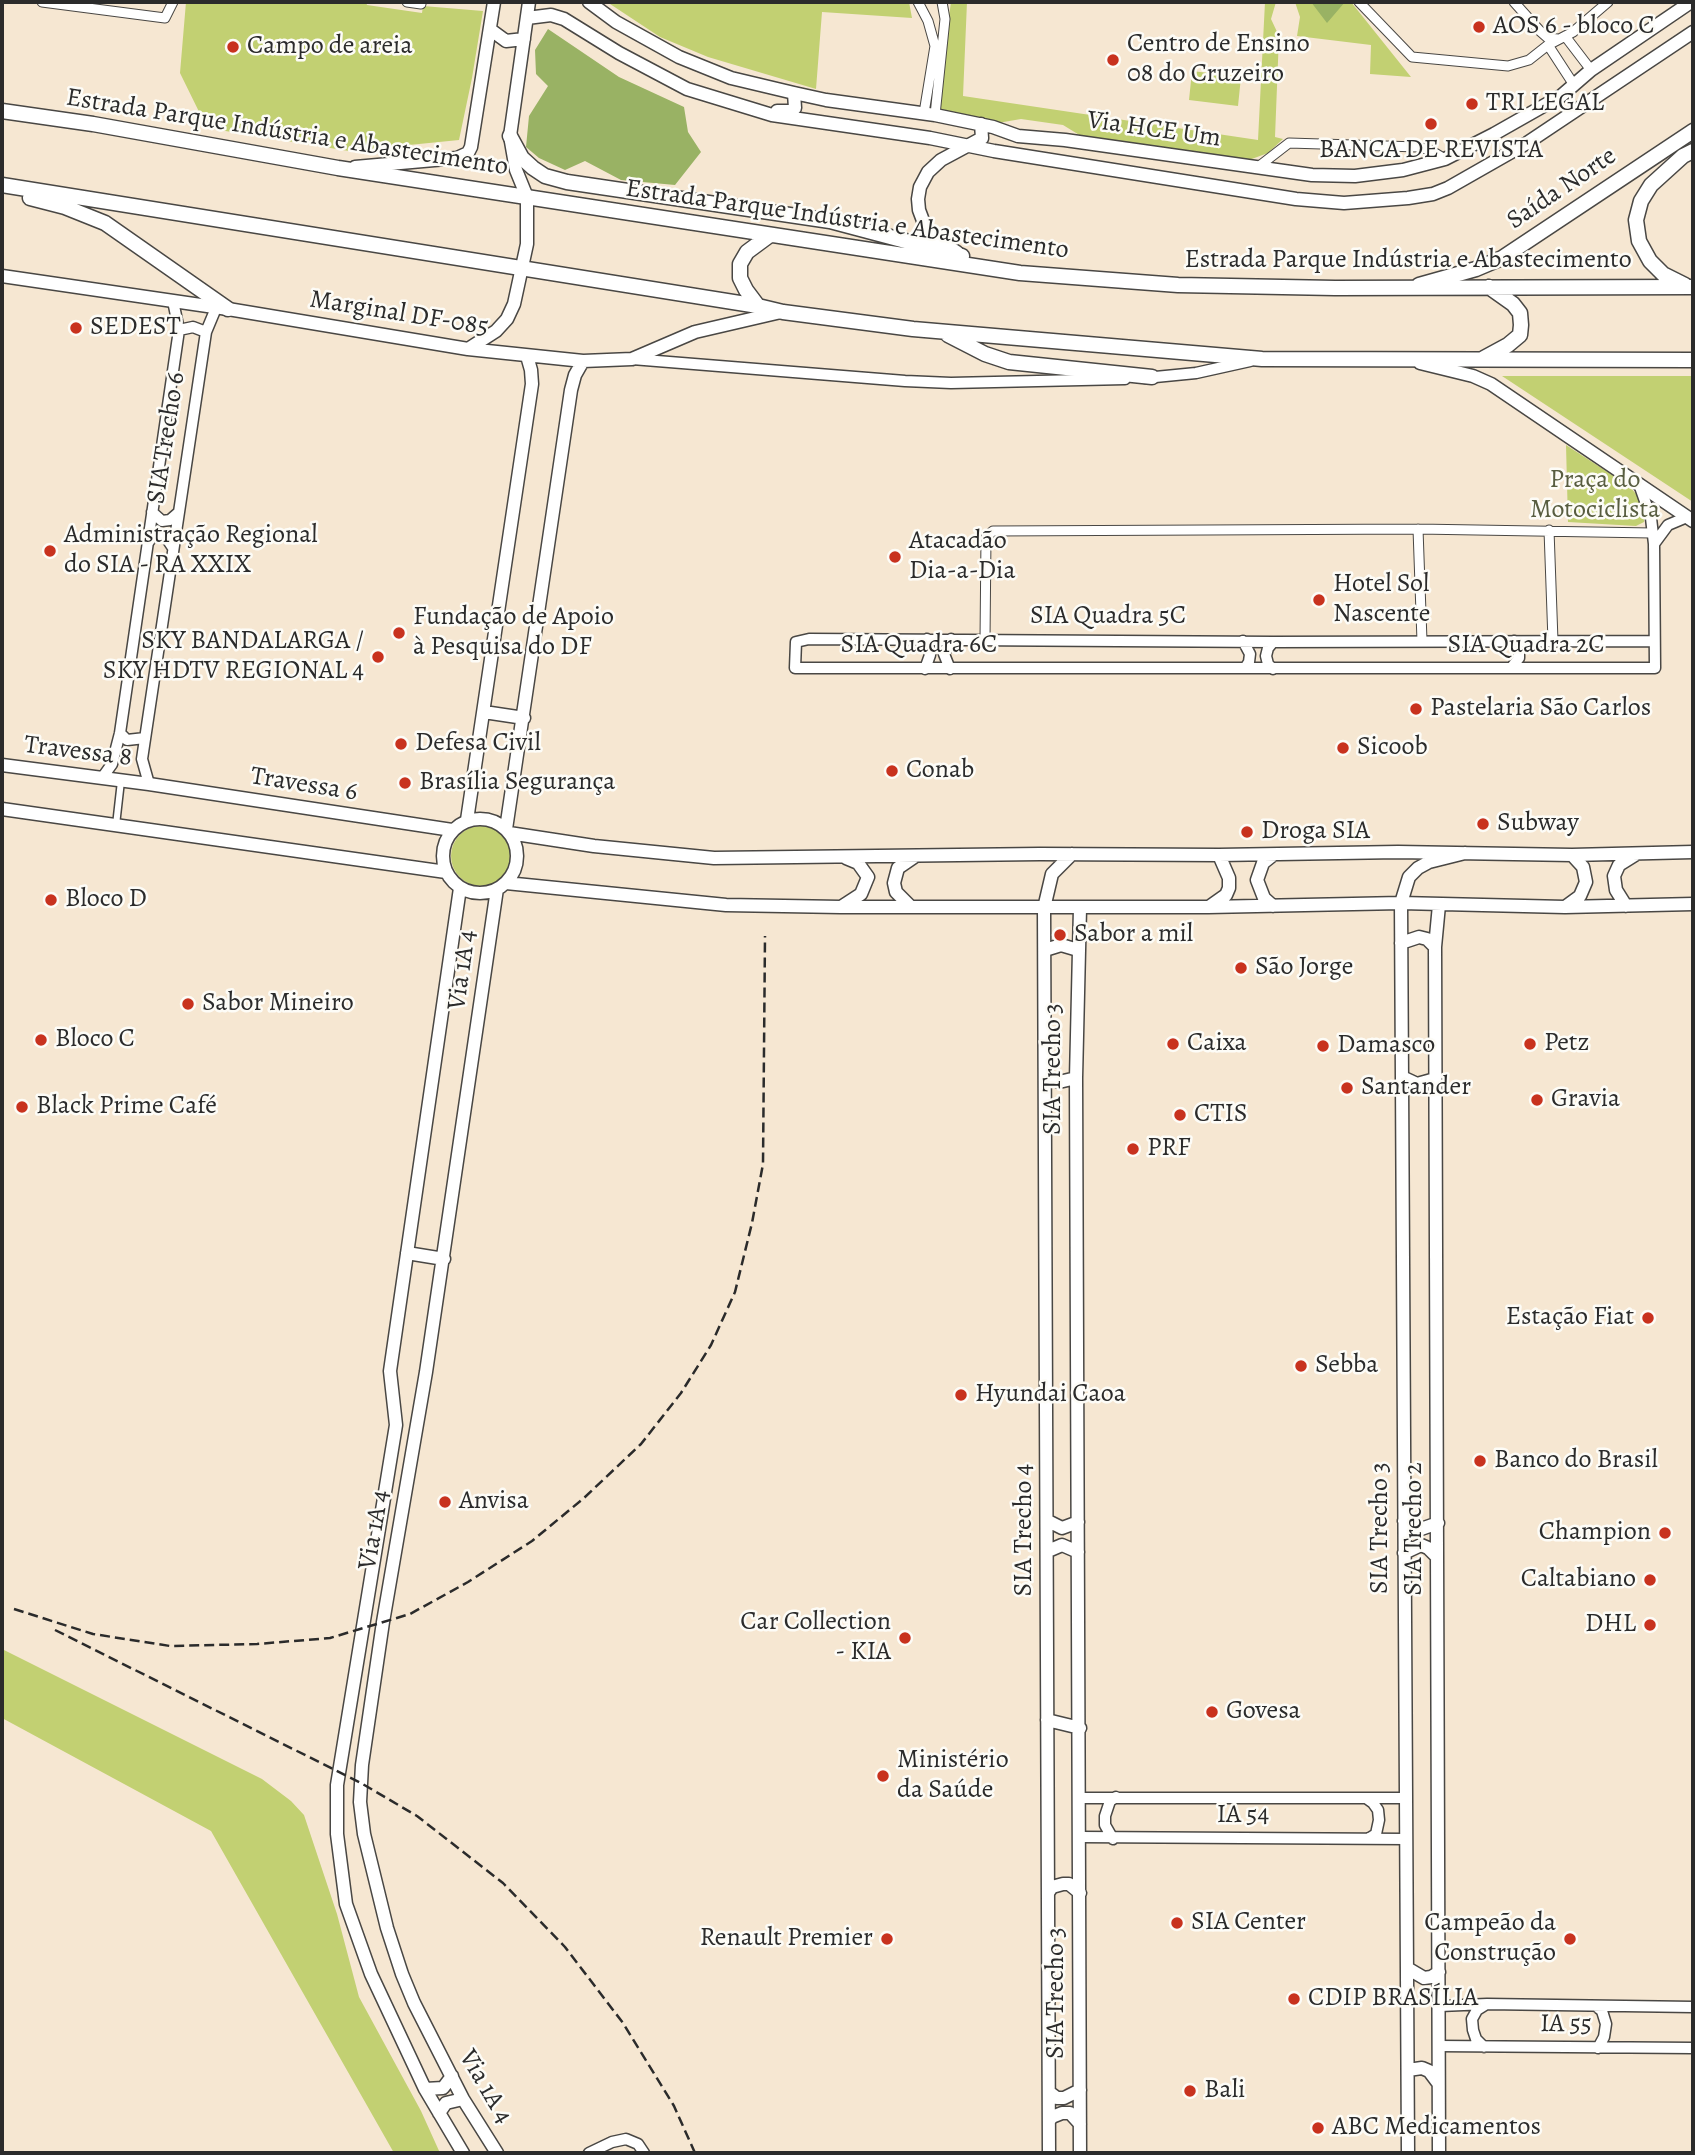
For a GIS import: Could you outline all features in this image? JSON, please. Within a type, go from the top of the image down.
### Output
[{"type":"main road","points":[[338,168],[457,158],[468,153],[471,148],[494,2]]},
{"type":"main road","points":[[468,349],[496,331],[507,319],[514,304],[527,244],[527,197],[512,156],[510,136],[529,2]]},
{"type":"main road","name":"Via HCE Um","points":[[589,2],[616,22],[679,57],[731,78],[794,93],[930,114],[981,124],[1018,136],[1065,140],[1312,175],[1355,176],[1403,170],[1445,159],[1494,134],[1560,96],[1591,70],[1691,2]]},
{"type":"main road","points":[[527,18],[551,15],[564,19],[619,54],[687,89],[745,108],[815,123],[930,138],[1054,161],[1296,199],[1344,203],[1433,194],[1527,143],[1693,32]]},
{"type":"main road","points":[[491,30],[506,41],[524,39]]},
{"type":"main road","points":[[745,108],[791,111],[796,102],[794,93]]},
{"type":"main road","points":[[815,123],[810,117],[810,110],[814,105],[826,100]]},
{"type":"main road","name":"Estrada Parque Indústria e Abastecimento","points":[[2,111],[93,124],[338,168],[1020,273],[1178,285],[1335,288],[1692,287]]},
{"type":"main road","points":[[1527,114],[1518,123],[1517,130],[1522,140],[1527,143]]},
{"type":"main road","points":[[965,257],[935,238],[925,226],[918,199],[920,187],[928,172],[941,160],[982,138],[981,124]]},
{"type":"main road","name":"Saída Norte","points":[[1412,287],[1476,269],[1502,258],[1693,131]]},
{"type":"main road","points":[[1494,134],[1504,142],[1509,154]]},
{"type":"main road","points":[[510,136],[522,158],[533,169],[545,176],[567,182],[830,221],[1020,273]]},
{"type":"main road","points":[[1054,161],[1051,153],[1053,145],[1065,140]]},
{"type":"main road","points":[[1692,287],[1656,268],[1639,241],[1636,220],[1640,201],[1651,185],[1683,156],[1693,151]]},
{"type":"main road","points":[[2,185],[783,312],[940,332],[1262,359],[1693,360]]},
{"type":"main road","points":[[2,191],[90,215],[131,240],[222,308]]},
{"type":"main road","points":[[758,306],[740,278],[740,264],[747,251],[770,235]]},
{"type":"main road","name":"Marginal DF-085","points":[[2,276],[222,308],[468,349],[583,361],[632,359],[706,329],[783,312]]},
{"type":"main road","points":[[1479,360],[1508,345],[1520,335],[1520,313],[1513,304],[1489,287]]},
{"type":"main road","points":[[940,332],[985,354],[1009,362],[1152,377]]},
{"type":"main road","points":[[467,820],[532,384],[527,356]]},
{"type":"main road","points":[[1406,359],[1473,376],[1491,384],[1690,519]]},
{"type":"main road","points":[[583,361],[571,390],[507,831],[515,845],[517,858],[514,872],[502,886],[485,893],[472,893],[460,888],[446,872],[443,850],[452,830],[467,820],[488,819],[507,831],[594,846],[714,858],[1072,854],[1572,855],[1693,852]]},
{"type":"main road","points":[[484,712],[524,718]]},
{"type":"main road","name":"Travessa 8","points":[[2,765],[149,784]]},
{"type":"main road","name":"Travessa 6","points":[[149,784],[452,830]]},
{"type":"main road","points":[[2,809],[446,872]]},
{"type":"main road","points":[[1401,903],[1409,877],[1418,868],[1429,862],[1465,853]]},
{"type":"main road","name":"SIA Trecho 4","points":[[1049,2153],[1044,908],[1052,874],[1072,854]]},
{"type":"main road","points":[[1626,906],[1616,890],[1614,876],[1619,865],[1636,854]]},
{"type":"main road","points":[[1208,907],[1226,895],[1229,887],[1230,878],[1219,855]]},
{"type":"main road","points":[[1273,855],[1258,871],[1256,880],[1264,898],[1273,906]]},
{"type":"main road","points":[[1565,907],[1580,896],[1586,882],[1583,867],[1572,855]]},
{"type":"main road","points":[[841,856],[858,863],[868,877],[861,894],[841,907]]},
{"type":"main road","points":[[911,907],[896,892],[894,883],[898,868],[915,857]]},
{"type":"main road","points":[[502,886],[726,905],[841,907],[1080,908],[1401,903],[1565,907],[1693,904]]},
{"type":"main road","name":"Via 1A 4","points":[[497,2153],[463,2099],[425,2026],[402,1974],[387,1928],[364,1834],[360,1802],[362,1765],[383,1622],[444,1259],[502,886]]},
{"type":"main road","name":"Via 1A 4","points":[[460,888],[390,1371],[396,1425],[337,1785],[337,1835],[346,1904],[371,1974],[425,2089],[463,2153]]},
{"type":"main road","name":"SIA Trecho 3","points":[[1401,903],[1408,2153]]},
{"type":"main road","name":"SIA Trecho 2","points":[[1439,905],[1435,947],[1439,2153]]},
{"type":"main road","name":"SIA Trecho 3","points":[[1080,908],[1076,1078],[1080,2153]]},
{"type":"main road","points":[[1401,943],[1419,937],[1427,939],[1435,947]]},
{"type":"main road","points":[[1045,950],[1061,945],[1078,950]]},
{"type":"main road","points":[[1045,1074],[1059,1082],[1076,1078]]},
{"type":"main road","points":[[1402,1077],[1417,1084],[1435,1079]]},
{"type":"main road","points":[[407,1253],[444,1259]]},
{"type":"main road","points":[[1048,1521],[1062,1528],[1078,1522]]},
{"type":"main road","points":[[1404,1521],[1413,1528],[1420,1529],[1437,1523]]},
{"type":"main road","points":[[1048,1550],[1062,1545],[1078,1552]]},
{"type":"main road","points":[[1404,1553],[1421,1545],[1437,1556]]},
{"type":"main road","points":[[1047,1720],[1080,1728]]},
{"type":"main road","points":[[1048,1893],[1052,1887],[1063,1884],[1080,1893]]},
{"type":"main road","points":[[1407,1968],[1424,1978],[1439,1972]]},
{"type":"main road","points":[[1408,2070],[1422,2068],[1429,2071],[1438,2084]]},
{"type":"main road","points":[[425,2089],[443,2088],[452,2076]]},
{"type":"main road","points":[[1049,2092],[1057,2098],[1064,2098],[1080,2090]]},
{"type":"main road","points":[[439,2113],[446,2103],[463,2099]]},
{"type":"main road","points":[[1049,2122],[1052,2117],[1062,2112],[1075,2116],[1080,2124]]},
{"type":"street","points":[[42,2],[102,6],[165,18],[173,2]]},
{"type":"street","points":[[407,2],[421,4]]},
{"type":"street","points":[[918,2],[928,21],[935,46],[930,114]]},
{"type":"street","points":[[930,114],[945,19],[942,2]]},
{"type":"street","points":[[1359,2],[1405,51],[1419,60],[1508,66],[1529,60],[1608,2]]},
{"type":"street","points":[[1514,2],[1540,31],[1548,38],[1561,38],[1591,70]]},
{"type":"street","points":[[1548,45],[1574,85]]},
{"type":"street","points":[[1258,167],[1289,143],[1418,147],[1430,149],[1445,159]]},
{"type":"street","points":[[102,778],[112,764],[120,733],[179,330],[173,301]]},
{"type":"street","name":"SIA Trecho 6","points":[[149,784],[142,759],[178,513],[206,332],[222,308]]},
{"type":"street","points":[[179,330],[193,327],[206,332]]},
{"type":"street","points":[[632,359],[917,382],[1094,381],[1196,373],[1262,359]]},
{"type":"street","points":[[1638,482],[1646,501],[1653,539],[1654,640]]},
{"type":"street","points":[[152,512],[162,521],[170,520],[178,513]]},
{"type":"street","points":[[985,640],[988,533],[993,531],[1549,530],[1653,539],[1668,524],[1690,519]]},
{"type":"street","points":[[1418,529],[1422,641]]},
{"type":"street","points":[[1549,530],[1553,641]]},
{"type":"street","points":[[148,543],[152,537],[165,536],[173,548]]},
{"type":"street","name":"SIA Quadra 5C","points":[[795,668],[796,642],[808,639],[1273,642],[1654,640]]},
{"type":"street","points":[[925,670],[930,655],[927,639]]},
{"type":"street","points":[[950,669],[944,654],[951,639]]},
{"type":"street","name":"SIA Quadra 2C","points":[[1245,668],[1655,668],[1654,640]]},
{"type":"street","points":[[1243,641],[1250,654],[1245,668]]},
{"type":"street","points":[[1511,668],[1519,658],[1514,641]]},
{"type":"street","points":[[1273,642],[1266,656],[1273,669]]},
{"type":"street","name":"SIA Quadra 6C","points":[[795,668],[1245,668]]},
{"type":"street","points":[[120,733],[127,740],[145,738]]},
{"type":"street","points":[[116,825],[121,781]]},
{"type":"street","points":[[1113,1839],[1105,1825],[1105,1816],[1110,1801],[1116,1797]]},
{"type":"street","name":"IA 54","points":[[1080,1798],[1406,1798]]},
{"type":"street","points":[[1366,1798],[1374,1803],[1379,1820],[1376,1834],[1368,1839]]},
{"type":"street","name":"IA 54","points":[[1080,1837],[1406,1839]]},
{"type":"street","points":[[1484,2047],[1472,2030],[1472,2019],[1477,2010],[1487,2004]]},
{"type":"street","name":"IA 55","points":[[1440,2006],[1487,2004],[1693,2007]]},
{"type":"street","points":[[1596,2006],[1602,2011],[1606,2024],[1598,2048]]},
{"type":"street","name":"IA 55","points":[[1438,2046],[1693,2048]]},
{"type":"street","points":[[589,2153],[626,2139],[634,2141],[644,2153]]},
{"type":"green space","points":[[186,2],[366,2],[367,5],[422,13],[423,6],[483,11],[459,140],[349,151],[207,128],[180,73]]},
{"type":"green space","points":[[607,2],[909,2],[912,18],[822,12],[816,89],[708,57],[660,37]]},
{"type":"green space","points":[[951,2],[967,2],[963,96],[1258,140],[1265,2],[1276,2],[1271,19],[1279,36],[1275,137],[1283,139],[1268,153],[1249,160],[1081,136],[1063,125],[1021,119],[992,124],[936,109]]},
{"type":"green space","points":[[1295,2],[1351,2],[1411,77],[1370,74],[1371,45],[1297,36],[1300,17]]},
{"type":"green space","points":[[1311,2],[1345,2],[1327,23]]},
{"type":"green space","points":[[548,29],[619,77],[684,107],[688,132],[701,152],[675,185],[621,180],[585,161],[565,170],[539,158],[526,147],[529,116],[548,86],[536,74],[535,50]]},
{"type":"green space","points":[[1192,71],[1241,77],[1238,106],[1189,100]]},
{"type":"green space","points":[[1502,376],[1693,376],[1693,502]]},
{"type":"green space","name":"Praça do Motociclista","points":[[1566,445],[1629,486],[1645,504],[1644,522],[1636,526],[1568,522]]},
{"type":"green space","points":[[475,826],[487,826],[503,834],[509,844],[509,868],[503,878],[487,886],[475,886],[459,878],[451,862],[451,850],[459,834]]},
{"type":"green space","points":[[2,1649],[262,1779],[291,1801],[304,1815],[337,1914],[359,1997],[421,2111],[440,2153],[394,2153],[211,1831],[2,1718]]},
{"type":"railway","points":[[14,1609],[93,1634],[170,1646],[257,1644],[330,1638],[410,1614],[468,1582],[532,1541],[584,1498],[641,1444],[681,1393],[711,1345],[735,1292],[763,1164],[765,936]]},
{"type":"railway","points":[[55,1630],[361,1783],[417,1816],[503,1883],[565,1947],[623,2023],[674,2106],[695,2153]]},
{"type":"place","name":"AOS 6 - bloco C","points":[[1479,27]]},
{"type":"place","name":"Campo de areia","points":[[233,47]]},
{"type":"place","name":"Centro de Ensino 08 do Cruzeiro","points":[[1113,60]]},
{"type":"place","name":"TRI LEGAL","points":[[1472,104]]},
{"type":"place","name":"BANCA DE REVISTA","points":[[1431,124]]},
{"type":"place","name":"SEDEST","points":[[76,328]]},
{"type":"place","name":"Administração Regional do SIA - RA XXIX","points":[[50,551]]},
{"type":"place","name":"Atacadão Dia-a-Dia","points":[[895,557]]},
{"type":"place","name":"Hotel Sol Nascente","points":[[1319,600]]},
{"type":"place","name":"Fundação de Apoio à Pesquisa do DF","points":[[399,633]]},
{"type":"place","name":"SKY BANDALARGA / SKY HDTV REGIONAL 4","points":[[378,657]]},
{"type":"place","name":"Pastelaria São Carlos","points":[[1416,709]]},
{"type":"place","name":"Defesa Civil","points":[[401,744]]},
{"type":"place","name":"Sicoob","points":[[1343,748]]},
{"type":"place","name":"Conab","points":[[892,771]]},
{"type":"place","name":"Brasília Segurança","points":[[405,783]]},
{"type":"place","name":"Subway","points":[[1483,824]]},
{"type":"place","name":"Droga SIA","points":[[1247,832]]},
{"type":"place","name":"Bloco D","points":[[51,900]]},
{"type":"place","name":"Sabor a mil","points":[[1060,935]]},
{"type":"place","name":"São Jorge","points":[[1241,968]]},
{"type":"place","name":"Sabor Mineiro","points":[[188,1004]]},
{"type":"place","name":"Bloco C","points":[[41,1040]]},
{"type":"place","name":"Caixa","points":[[1173,1044]]},
{"type":"place","name":"Petz","points":[[1530,1044]]},
{"type":"place","name":"Damasco","points":[[1323,1046]]},
{"type":"place","name":"Santander","points":[[1347,1088]]},
{"type":"place","name":"Gravia","points":[[1537,1100]]},
{"type":"place","name":"Black Prime Café","points":[[22,1107]]},
{"type":"place","name":"CTIS","points":[[1180,1115]]},
{"type":"place","name":"PRF","points":[[1133,1149]]},
{"type":"place","name":"Estação Fiat","points":[[1648,1318]]},
{"type":"place","name":"Sebba","points":[[1301,1366]]},
{"type":"place","name":"Hyundai Caoa","points":[[961,1395]]},
{"type":"place","name":"Banco do Brasil","points":[[1480,1461]]},
{"type":"place","name":"Anvisa","points":[[445,1502]]},
{"type":"place","name":"Champion","points":[[1665,1533]]},
{"type":"place","name":"Caltabiano","points":[[1650,1580]]},
{"type":"place","name":"DHL","points":[[1650,1625]]},
{"type":"place","name":"Car Collection - KIA","points":[[905,1638]]},
{"type":"place","name":"Govesa","points":[[1212,1712]]},
{"type":"place","name":"Ministério da Saúde","points":[[883,1776]]},
{"type":"place","name":"SIA Center","points":[[1177,1923]]},
{"type":"place","name":"Renault Premier","points":[[887,1939]]},
{"type":"place","name":"Campeão da Construção","points":[[1570,1939]]},
{"type":"place","name":"CDIP BRASÍLIA","points":[[1294,1999]]},
{"type":"place","name":"Bali","points":[[1190,2091]]},
{"type":"place","name":"ABC Medicamentos","points":[[1318,2128]]}]
